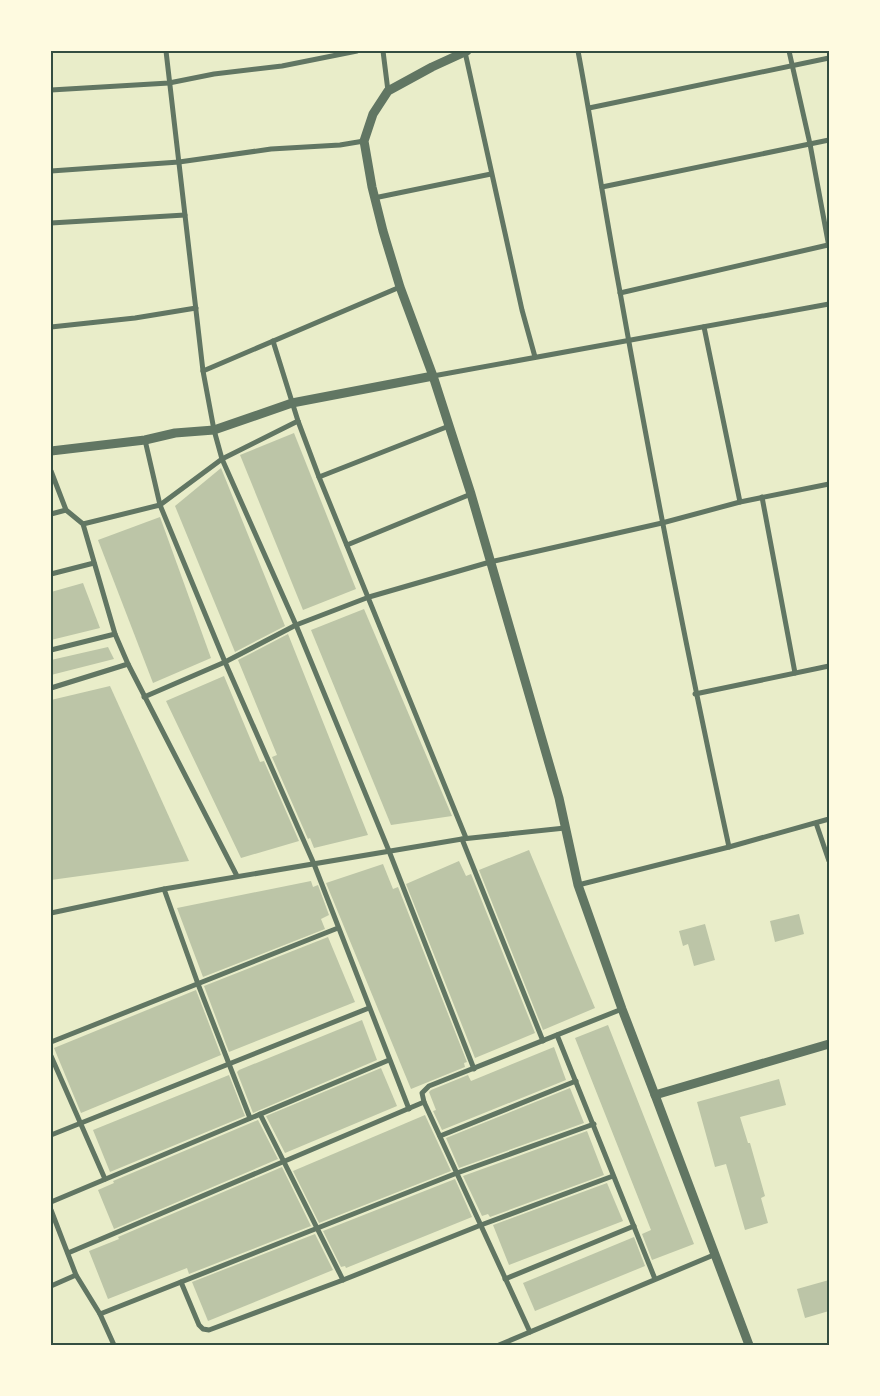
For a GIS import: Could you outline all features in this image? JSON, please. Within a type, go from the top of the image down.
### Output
[{"type":"street","points":[[166,51],[203,370],[214,430],[222,459],[296,624],[389,851],[474,1069]]},
{"type":"street","points":[[51,90],[169,83],[214,74],[282,66],[357,51]]},
{"type":"street","points":[[384,51],[388,91]]},
{"type":"street","points":[[578,51],[662,523],[695,694],[729,847]]},
{"type":"street","points":[[620,293],[828,246],[810,144],[789,51]]},
{"type":"street","points":[[535,358],[491,174],[466,52],[432,67],[388,91],[373,114],[364,141],[374,198],[400,287],[433,376],[471,494],[559,798],[578,885],[622,1009],[749,1345]]},
{"type":"street","points":[[589,108],[829,58]]},
{"type":"street","points":[[602,187],[829,140]]},
{"type":"street","points":[[51,171],[179,162],[271,149],[340,145],[364,141]]},
{"type":"street","points":[[374,198],[491,174]]},
{"type":"street","points":[[51,223],[185,215]]},
{"type":"street","points":[[203,370],[400,287]]},
{"type":"street","points":[[51,451],[145,440],[175,433],[214,430],[292,403],[829,304]]},
{"type":"street","points":[[51,327],[126,319],[196,308]]},
{"type":"street","points":[[704,326],[740,502]]},
{"type":"street","points":[[273,341],[298,421],[319,477],[543,1041]]},
{"type":"street","points":[[83,524],[160,505],[222,459],[298,421]]},
{"type":"street","points":[[319,477],[449,426]]},
{"type":"street","points":[[145,440],[160,505],[225,662],[314,864],[408,1109]]},
{"type":"street","points":[[51,471],[66,510],[83,524],[115,634],[128,664],[236,876]]},
{"type":"street","points":[[144,697],[225,662],[296,624],[368,597],[490,562],[662,523],[740,502],[829,484]]},
{"type":"street","points":[[347,546],[471,494]]},
{"type":"street","points":[[762,497],[795,673]]},
{"type":"street","points":[[51,514],[66,510]]},
{"type":"street","points":[[51,574],[94,562]]},
{"type":"street","points":[[51,650],[115,634]]},
{"type":"street","points":[[51,688],[128,664]]},
{"type":"street","points":[[695,694],[829,666]]},
{"type":"street","points":[[578,885],[729,847],[829,819]]},
{"type":"street","points":[[816,822],[829,861]]},
{"type":"street","points":[[51,913],[236,876],[464,839],[565,828]]},
{"type":"street","points":[[164,889],[228,1064],[250,1118]]},
{"type":"street","points":[[51,1042],[338,928]]},
{"type":"street","points":[[51,1135],[369,1008]]},
{"type":"street","points":[[530,1332],[422,1095],[425,1088],[622,1009]]},
{"type":"street","points":[[557,1035],[655,1280]]},
{"type":"street","points":[[655,1095],[829,1044]]},
{"type":"street","points":[[51,1056],[105,1179]]},
{"type":"street","points":[[51,1202],[389,1060]]},
{"type":"street","points":[[440,1136],[576,1081]]},
{"type":"street","points":[[68,1253],[424,1102]]},
{"type":"street","points":[[260,1114],[343,1280]]},
{"type":"street","points":[[100,1314],[317,1230],[457,1173],[594,1124]]},
{"type":"street","points":[[181,1282],[199,1325],[203,1329],[209,1330],[614,1176]]},
{"type":"street","points":[[51,1210],[76,1275],[100,1314],[114,1345]]},
{"type":"street","points":[[505,1279],[634,1226]]},
{"type":"street","points":[[499,1345],[716,1254]]},
{"type":"street","points":[[51,1286],[76,1275]]},
{"type":"building","points":[[294,433],[356,589],[303,610],[240,455]]},
{"type":"building","points":[[221,468],[285,626],[235,652],[175,506]]},
{"type":"building","points":[[160,517],[211,658],[153,683],[98,540]]},
{"type":"building","points":[[83,583],[100,628],[51,640],[51,592]]},
{"type":"building","points":[[364,609],[452,816],[391,825],[311,630]]},
{"type":"building","points":[[288,634],[368,835],[314,848],[310,838],[308,839],[272,757],[277,755],[238,660]]},
{"type":"building","points":[[108,647],[114,659],[51,675],[51,660]]},
{"type":"building","points":[[224,676],[260,762],[264,761],[299,841],[241,858],[166,701]]},
{"type":"building","points":[[110,686],[189,861],[51,880],[51,700]]},
{"type":"building","points":[[529,850],[595,1008],[543,1030],[479,870]]},
{"type":"building","points":[[459,861],[466,876],[471,874],[535,1033],[475,1058],[406,884]]},
{"type":"building","points":[[383,864],[393,889],[398,887],[467,1062],[464,1063],[465,1067],[411,1089],[326,883]]},
{"type":"building","points":[[311,881],[313,887],[318,885],[329,915],[321,919],[325,929],[203,977],[177,908]]},
{"type":"building","points":[[799,914],[804,934],[775,942],[770,921]]},
{"type":"building","points":[[705,924],[715,960],[694,966],[688,944],[683,946],[679,931]]},
{"type":"building","points":[[328,937],[355,1002],[229,1052],[204,986]]},
{"type":"building","points":[[196,990],[221,1055],[81,1113],[54,1048]]},
{"type":"building","points":[[362,1020],[377,1060],[253,1113],[237,1072],[239,1070]]},
{"type":"building","points":[[608,1025],[694,1244],[652,1260],[642,1234],[651,1230],[575,1038]]},
{"type":"building","points":[[554,1047],[566,1080],[442,1130],[433,1111],[436,1110],[429,1092],[431,1090],[468,1075],[471,1081]]},
{"type":"building","points":[[381,1068],[397,1106],[285,1153],[266,1116]]},
{"type":"building","points":[[229,1075],[245,1116],[110,1172],[93,1130]]},
{"type":"building","points":[[779,1079],[786,1105],[740,1117],[748,1143],[750,1143],[765,1196],[761,1198],[768,1223],[745,1230],[726,1164],[715,1167],[697,1102]]},
{"type":"building","points":[[570,1088],[584,1123],[459,1168],[446,1138]]},
{"type":"building","points":[[425,1115],[451,1171],[319,1223],[293,1171]]},
{"type":"building","points":[[258,1120],[278,1159],[114,1229],[98,1190],[114,1183],[113,1181]]},
{"type":"building","points":[[587,1131],[604,1175],[490,1217],[488,1214],[482,1216],[463,1176]]},
{"type":"building","points":[[282,1167],[311,1226],[189,1274],[187,1268],[108,1299],[89,1251]]},
{"type":"building","points":[[455,1179],[472,1217],[346,1268],[345,1266],[341,1267],[323,1231]]},
{"type":"building","points":[[607,1183],[623,1221],[509,1265],[493,1225]]},
{"type":"building","points":[[315,1234],[333,1270],[208,1321],[192,1282]]},
{"type":"building","points":[[634,1237],[645,1266],[535,1311],[523,1283]]},
{"type":"building","points":[[829,1280],[829,1311],[805,1318],[797,1289]]}]
